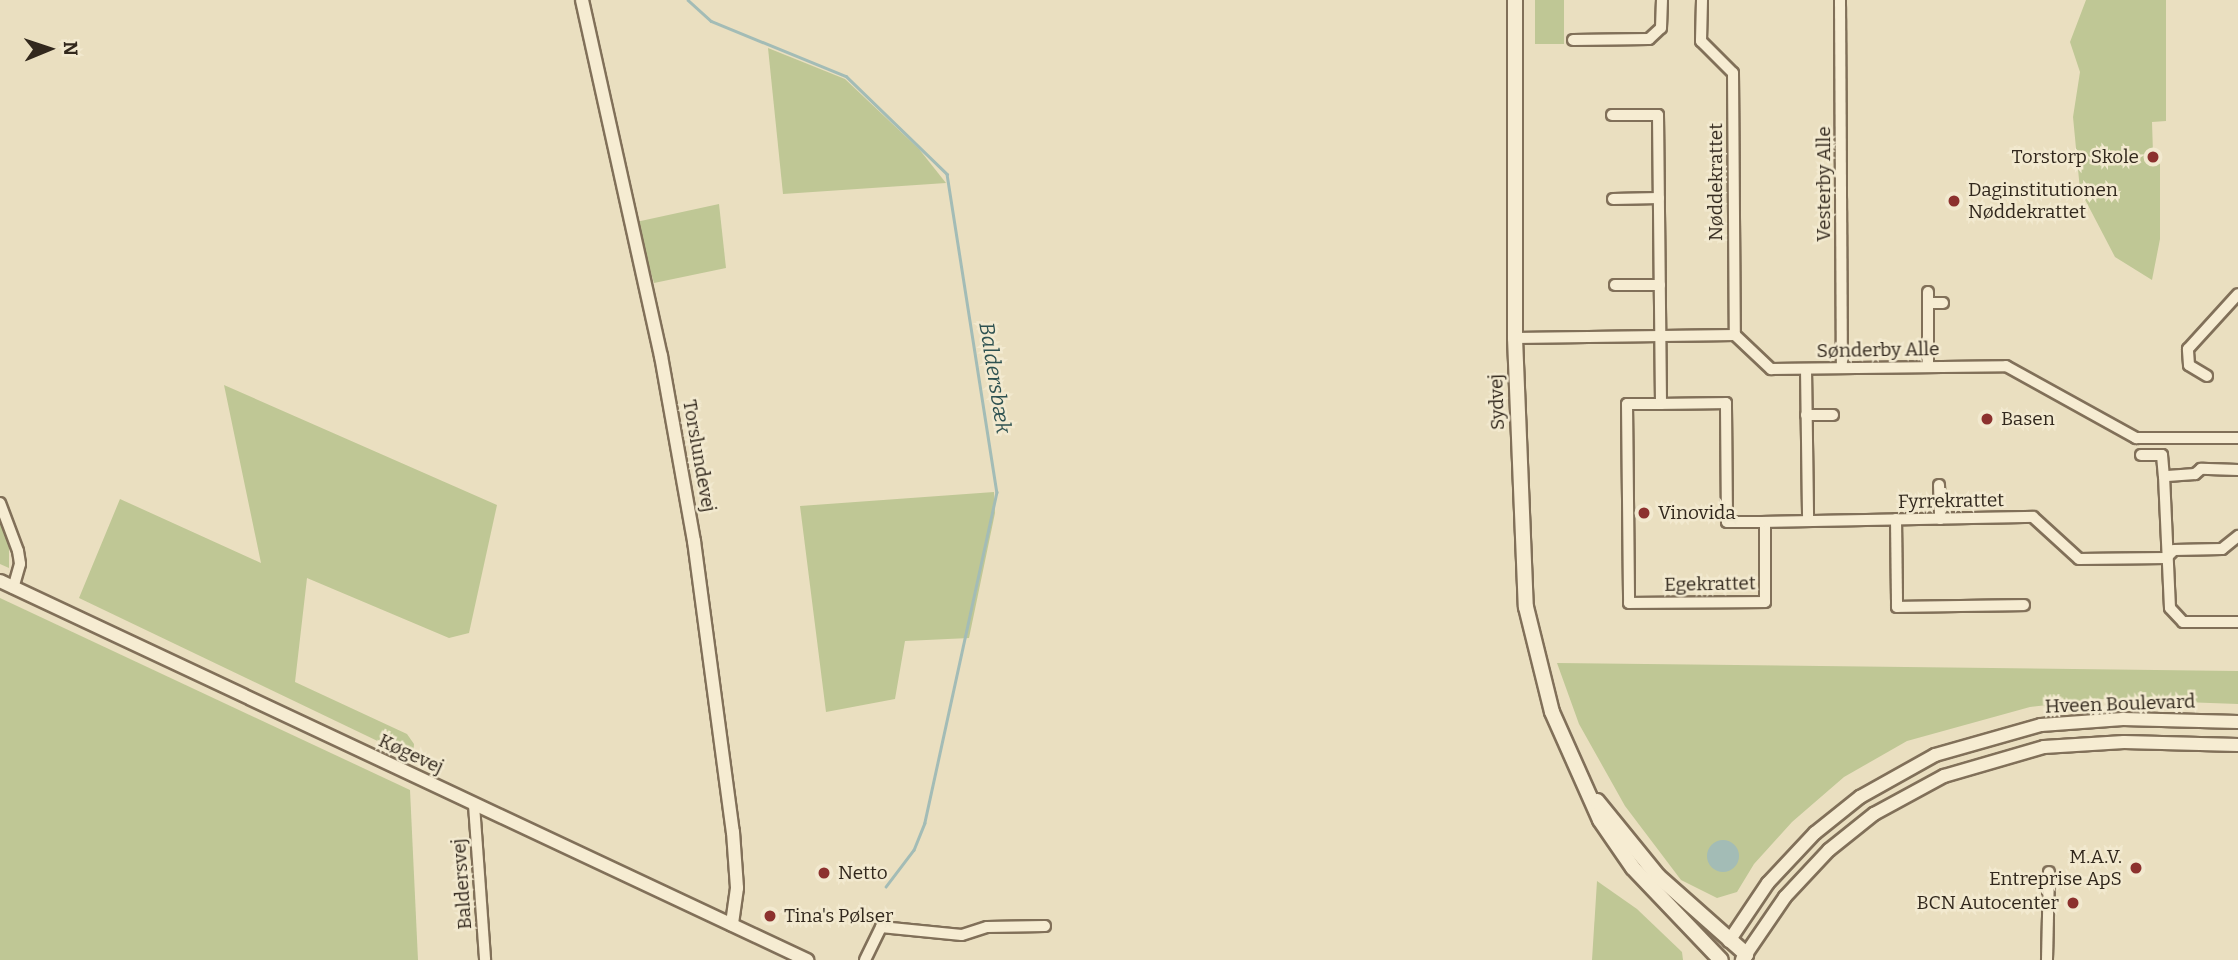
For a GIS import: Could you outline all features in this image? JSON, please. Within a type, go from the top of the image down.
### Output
[{"type":"main road","name":"Sydvej","points":[[1516,0],[1515,338],[1525,607],[1552,712],[1590,792],[1600,820],[1633,868],[1719,959]]},
{"type":"main road","name":"Sydvej","points":[[1590,792],[1658,876],[1745,957]]},
{"type":"main road","name":"Hveen Boulevard","points":[[1719,959],[1729,941]]},
{"type":"street","name":"Torslundevej","points":[[582,0],[663,366],[690,516],[733,832],[737,888],[732,925]]},
{"type":"street","points":[[1573,40],[1649,38],[1661,28],[1662,0]]},
{"type":"street","name":"Nøddekrattet","points":[[1702,0],[1702,41],[1733,73],[1735,335]]},
{"type":"street","name":"Vesterby Alle","points":[[1840,0],[1842,369]]},
{"type":"street","points":[[1612,115],[1658,115],[1661,404]]},
{"type":"street","points":[[1613,199],[1659,198]]},
{"type":"street","points":[[1615,285],[1660,285]]},
{"type":"street","points":[[2207,376],[2189,365],[2188,349],[2238,294]]},
{"type":"street","points":[[1928,367],[1928,297],[1943,303]]},
{"type":"street","points":[[1515,338],[1735,335]]},
{"type":"street","name":"Sønderby Alle","points":[[1735,335],[1764,367],[1842,369],[2006,366],[2136,438],[2238,438]]},
{"type":"street","points":[[1806,369],[1808,521]]},
{"type":"street","name":"Egekrattet","points":[[1726,403],[1727,522],[1765,522],[1765,602],[1629,603],[1627,404],[1661,404],[1726,403]]},
{"type":"street","points":[[1806,415],[1833,415]]},
{"type":"street","points":[[2141,455],[2162,455],[2169,555],[2169,608],[2183,622],[2238,622]]},
{"type":"street","points":[[2164,476],[2195,474],[2201,469],[2238,470]]},
{"type":"street","points":[[1940,485],[1940,519]]},
{"type":"street","points":[[0,503],[20,564],[13,587]]},
{"type":"street","name":"Fyrrekrattet","points":[[1765,522],[2033,517],[2078,559],[2169,555]]},
{"type":"street","points":[[1895,519],[1897,607],[2024,606]]},
{"type":"street","points":[[2169,555],[2174,550],[2222,549],[2238,536]]},
{"type":"street","name":"Køgevej","points":[[0,582],[807,960]]},
{"type":"street","name":"Hveen Boulevard","points":[[1729,941],[1768,883],[1815,833],[1860,797],[1936,755],[2041,725],[2238,720]]},
{"type":"street","name":"Hveen Boulevard","points":[[1745,957],[1785,897],[1829,850],[1874,814],[1944,776],[2044,747],[2124,742],[2238,745]]},
{"type":"street","name":"Baldersvej","points":[[474,804],[485,960]]},
{"type":"street","points":[[2047,960],[2049,872]]},
{"type":"street","points":[[865,960],[881,927],[962,935],[987,927],[1045,926]]},
{"type":"green space","points":[[1535,0],[1564,0],[1564,44],[1535,44]]},
{"type":"green space","points":[[2086,0],[2166,0],[2166,121],[2152,122],[2153,153],[2160,153],[2160,239],[2152,280],[2115,257],[2080,190],[2073,117],[2080,72],[2070,42]]},
{"type":"green space","points":[[768,48],[845,79],[919,149],[946,183],[783,194]]},
{"type":"green space","points":[[719,204],[726,268],[654,283],[636,222]]},
{"type":"green space","points":[[224,385],[497,505],[469,633],[449,638],[307,578],[295,682],[407,734],[414,744],[413,758],[79,598],[120,499],[261,563]]},
{"type":"green space","points":[[994,492],[995,513],[969,638],[905,641],[895,699],[826,712],[800,506]]},
{"type":"green space","points":[[0,518],[9,541],[9,568],[0,564]]},
{"type":"green space","points":[[0,598],[410,790],[418,960],[0,960]]},
{"type":"green space","points":[[1557,663],[2238,671],[2238,704],[2100,699],[2030,707],[1907,741],[1844,777],[1792,822],[1754,864],[1737,892],[1717,898],[1681,880],[1625,806],[1579,724]]},
{"type":"green space","points":[[1597,881],[1637,909],[1682,952],[1683,960],[1592,960]]},
{"type":"water","points":[[1723,840],[1735,844],[1739,856],[1735,868],[1723,872],[1711,868],[1707,856],[1711,844]]},
{"type":"waterway","name":"Baldersbæk","points":[[688,0],[711,21],[846,76],[947,174],[997,492],[925,823],[914,850],[886,887]]},
{"type":"place","name":"Torstorp Skole","points":[[2153,157]]},
{"type":"place","name":"Daginstitutionen Nøddekrattet","points":[[1954,201]]},
{"type":"place","name":"Basen","points":[[1987,419]]},
{"type":"place","name":"Vinovida","points":[[1644,513]]},
{"type":"place","name":"M.A.V. Entreprise ApS","points":[[2136,868]]},
{"type":"place","name":"Netto","points":[[824,873]]},
{"type":"place","name":"BCN Autocenter","points":[[2073,903]]},
{"type":"place","name":"Tina's Pølser","points":[[770,916]]}]
